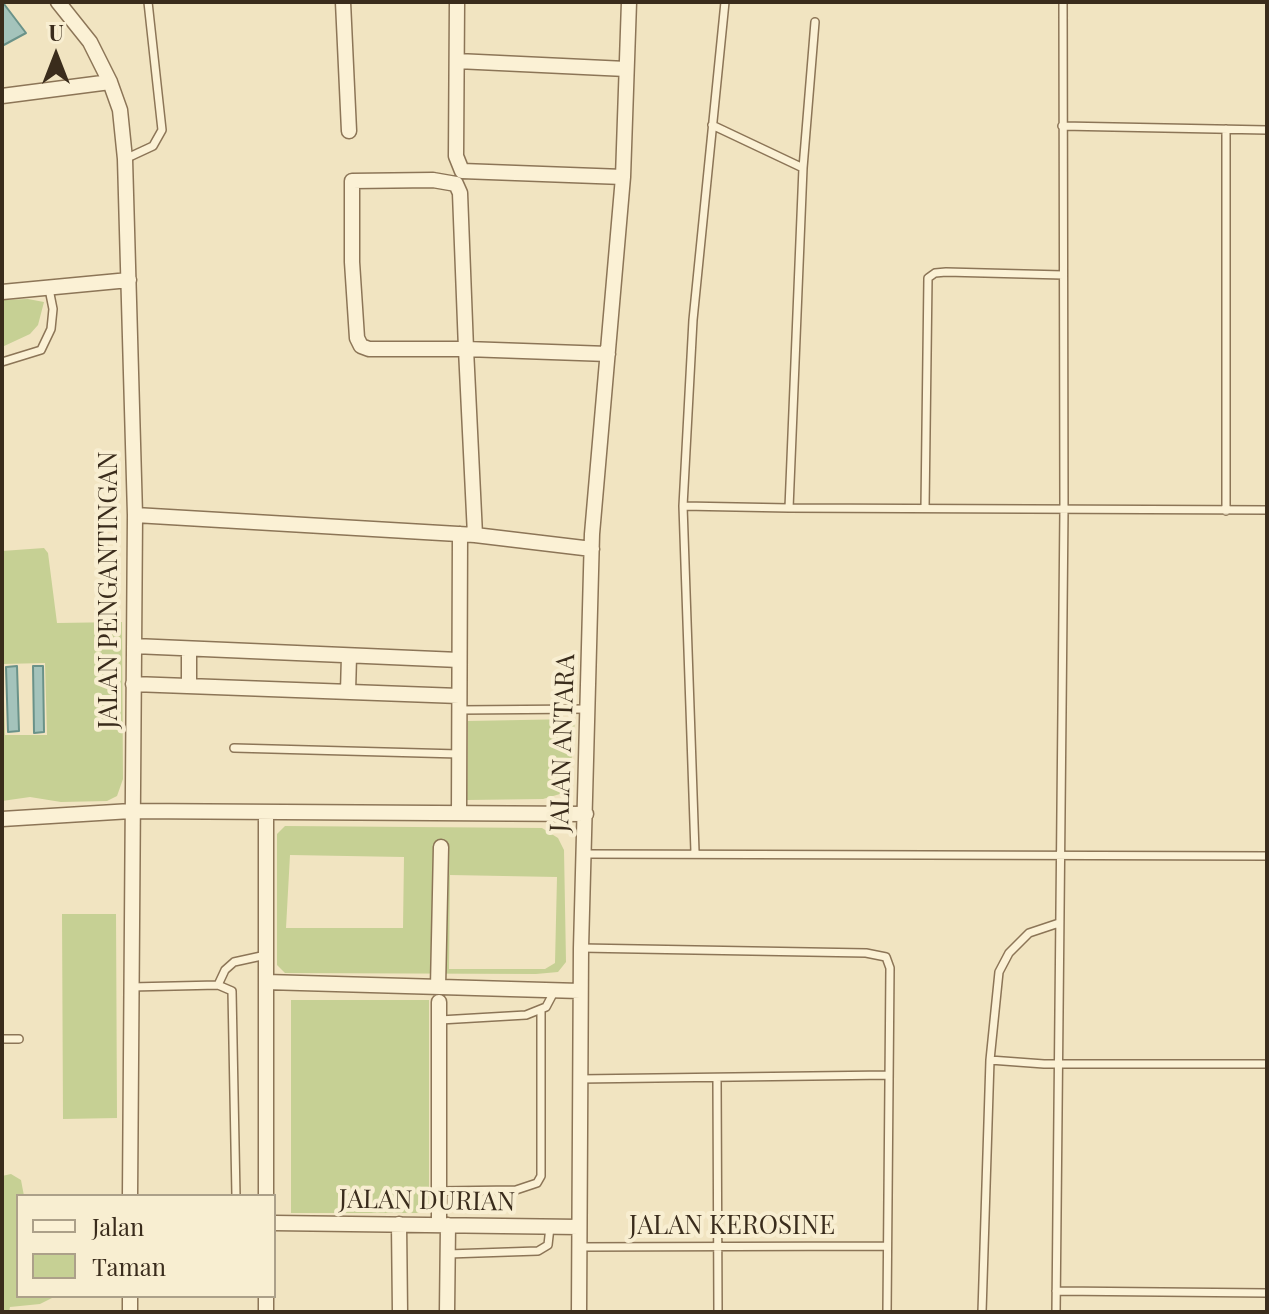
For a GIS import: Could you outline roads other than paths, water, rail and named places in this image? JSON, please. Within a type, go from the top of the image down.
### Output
[{"type":"street","name":"JALAN PENGANTINGAN","points":[[58,2],[90,42],[110,82],[120,110],[125,159],[135,515],[130,1194]]},
{"type":"street","points":[[343,2],[349,131]]},
{"type":"street","points":[[457,2],[456,156],[462,171],[623,177]]},
{"type":"street","name":"JALAN ANTARA","points":[[579,1312],[580,991],[592,549],[623,177],[629,2]]},
{"type":"street","points":[[457,61],[626,69]]},
{"type":"street","points":[[2,96],[110,82]]},
{"type":"street","points":[[459,813],[459,660],[467,535],[466,349],[462,203],[456,184],[433,180],[352,181],[352,262],[357,338],[361,346],[380,350],[466,349],[608,354]]},
{"type":"street","points":[[2,292],[129,280]]},
{"type":"street","points":[[135,515],[467,535],[592,549]]},
{"type":"street","points":[[134,646],[459,660]]},
{"type":"street","points":[[189,649],[189,686]]},
{"type":"street","points":[[348,692],[349,656]]},
{"type":"street","points":[[133,684],[348,692],[459,703]]},
{"type":"street","points":[[2,819],[131,811],[586,814]]},
{"type":"street","points":[[266,812],[266,1194]]},
{"type":"street","points":[[441,847],[438,1191],[448,1254],[447,1312]]},
{"type":"street","points":[[266,982],[438,994],[580,991]]},
{"type":"street","name":"JALAN DURIAN","points":[[276,1223],[579,1227]]},
{"type":"street","points":[[399,1224],[400,1312]]},
{"type":"lane","points":[[125,159],[153,146],[162,135],[152,7],[148,2]]},
{"type":"lane","points":[[695,852],[683,506],[693,320],[725,2]]},
{"type":"lane","points":[[1056,1312],[1064,509],[1063,2]]},
{"type":"lane","points":[[789,508],[803,168],[815,22]]},
{"type":"lane","points":[[712,125],[803,168]]},
{"type":"lane","points":[[1062,126],[1267,130]]},
{"type":"lane","points":[[1226,129],[1226,511]]},
{"type":"lane","points":[[925,508],[928,278],[935,273],[946,272],[1063,275]]},
{"type":"lane","points":[[2,362],[41,350],[51,329],[53,309],[49,289]]},
{"type":"lane","points":[[683,506],[1267,510]]},
{"type":"lane","points":[[459,703],[589,709]]},
{"type":"lane","points":[[234,748],[459,754]]},
{"type":"lane","points":[[584,854],[1267,856]]},
{"type":"lane","points":[[982,1312],[990,1060],[999,972],[1009,953],[1029,933],[1059,923]]},
{"type":"lane","points":[[581,948],[866,953],[886,957],[890,968],[885,1246],[887,1312]]},
{"type":"lane","points":[[218,985],[225,970],[234,962],[266,955]]},
{"type":"lane","points":[[131,987],[218,985],[232,991],[236,1194]]},
{"type":"lane","points":[[438,1020],[526,1015],[541,1010],[553,1000],[555,990]]},
{"type":"lane","points":[[438,1191],[516,1190],[537,1183],[541,1176],[541,1010]]},
{"type":"lane","points":[[2,1039],[19,1039]]},
{"type":"lane","points":[[990,1060],[1267,1064]]},
{"type":"lane","points":[[579,1079],[717,1080],[889,1075]]},
{"type":"lane","points":[[717,1080],[718,1312]]},
{"type":"lane","points":[[448,1254],[538,1251],[546,1248],[550,1227]]},
{"type":"lane","name":"JALAN KEROSINE","points":[[579,1247],[717,1244],[885,1246]]},
{"type":"lane","points":[[1056,1291],[1267,1293]]},
{"type":"water","points":[[2,5],[26,33],[2,46]]},
{"type":"water","points":[[17,666],[19,731],[8,732],[6,667]]},
{"type":"water","points":[[33,666],[43,666],[44,732],[34,733]]}]
